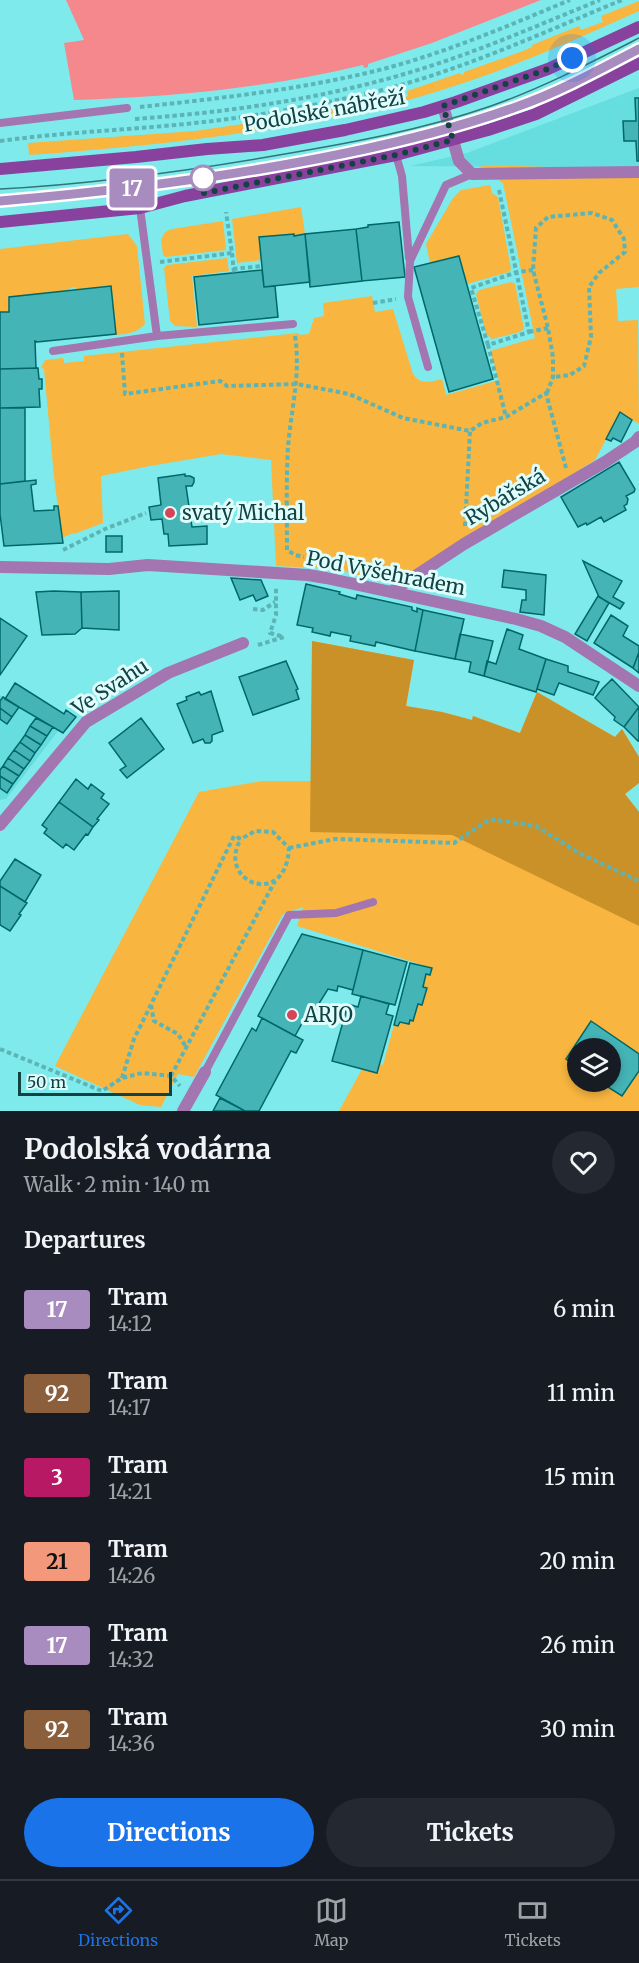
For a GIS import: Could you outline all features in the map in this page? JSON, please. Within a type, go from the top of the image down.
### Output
[{"type":"main road","name":"Podolské nábřeží","points":[[0,169],[207,148],[262,145],[345,130],[443,106],[548,69],[639,27]]},
{"type":"main road","points":[[0,222],[140,208],[185,196],[396,155],[536,114],[639,63]]},
{"type":"street","points":[[443,106],[459,161],[472,174],[639,172]]},
{"type":"street","name":"Rybářská","points":[[391,592],[464,544],[605,462],[639,437]]},
{"type":"street","name":"Pod Vyšehradem","points":[[0,567],[109,569],[148,565],[308,575],[541,626],[565,637],[639,686]]},
{"type":"street","name":"Ve Svahu","points":[[0,825],[86,722],[168,673],[243,643]]},
{"type":"street","points":[[183,1111],[205,1072]]},
{"type":"lane","points":[[0,123],[127,108]]},
{"type":"lane","points":[[396,155],[402,176],[410,261],[408,297],[428,367]]},
{"type":"lane","points":[[410,261],[446,185],[472,174]]},
{"type":"lane","points":[[140,208],[157,336]]},
{"type":"lane","points":[[53,351],[157,336],[293,324]]},
{"type":"lane","points":[[205,1072],[289,915],[336,913],[373,902]]},
{"type":"path","points":[[127,108],[244,95],[387,68],[439,52],[570,0]]},
{"type":"path","points":[[126,119],[232,110],[312,97],[368,84],[423,69],[484,47],[600,0]]},
{"type":"path","points":[[0,141],[52,134],[236,118],[362,95],[468,62],[622,0]]},
{"type":"path","points":[[496,174],[529,332]]},
{"type":"path","points":[[226,212],[233,271],[262,266]]},
{"type":"path","points":[[122,341],[124,394],[220,381],[227,386],[297,384],[349,394],[403,418],[470,431],[483,423],[506,417],[546,393],[553,377],[553,357],[533,270],[536,228],[548,217],[592,213],[612,220],[624,239],[625,252],[600,273],[589,287],[591,337],[584,366],[570,375],[553,377]]},
{"type":"path","points":[[147,264],[232,253]]},
{"type":"path","points":[[506,417],[471,288],[517,272],[533,270]]},
{"type":"path","points":[[373,303],[408,297]]},
{"type":"path","points":[[488,345],[548,328]]},
{"type":"path","points":[[297,350],[297,384],[288,447],[287,550],[295,555],[315,558]]},
{"type":"path","points":[[546,393],[566,464],[567,483]]},
{"type":"path","points":[[464,544],[470,431]]},
{"type":"path","points":[[63,550],[105,529],[146,513]]},
{"type":"path","points":[[243,643],[250,648],[284,637],[270,633],[276,615],[275,574]]},
{"type":"path","points":[[253,609],[263,610],[276,602]]},
{"type":"path","points":[[289,848],[335,839],[454,843],[490,819],[536,826],[579,853],[639,881]]},
{"type":"path","points":[[171,1076],[275,881],[282,875],[288,861],[289,848],[273,832],[255,831],[241,839],[235,848],[235,866],[247,880],[261,885],[275,881]]},
{"type":"path","points":[[122,1078],[134,1039],[234,836],[241,839]]},
{"type":"path","points":[[151,1004],[154,1021],[178,1034],[186,1047]]},
{"type":"path","points":[[0,1048],[102,1091],[122,1078],[142,1073],[171,1076],[191,1096]]},
{"type":"shaded area","points":[[66,0],[541,0],[432,43],[368,64],[368,67],[364,68],[363,65],[291,80],[219,90],[147,97],[74,100],[64,43],[84,40]]},
{"type":"shaded area","points":[[639,1],[639,11],[573,41],[505,68],[401,102],[324,119],[240,133],[156,144],[29,155],[28,143],[195,131],[296,116],[298,121],[321,117],[320,111],[384,97],[386,102],[408,96],[407,91],[460,73],[464,74],[464,72],[523,51],[532,45],[579,26],[581,30],[603,22],[601,16]]},
{"type":"shaded area","points":[[639,88],[639,175],[549,167],[410,166],[467,153]]},
{"type":"shaded area","points":[[485,165],[549,167],[639,175],[639,287],[616,289],[618,321],[638,320],[639,424],[620,413],[595,460],[426,567],[394,582],[381,581],[335,569],[276,566],[271,460],[221,454],[101,476],[103,523],[62,538],[44,369],[41,368],[45,360],[63,358],[64,363],[84,361],[84,356],[299,333],[299,335],[309,334],[314,318],[324,316],[323,303],[372,296],[375,312],[393,309],[413,374],[419,380],[429,382],[442,379],[446,395],[499,380],[490,351],[535,338],[503,183],[480,167]]},
{"type":"shaded area","points":[[490,185],[492,193],[498,197],[511,269],[509,272],[467,284],[459,256],[430,263],[426,244],[453,198],[461,190]]},
{"type":"shaded area","points":[[301,207],[305,234],[259,237],[261,260],[237,263],[232,219]]},
{"type":"shaded area","points":[[223,221],[226,250],[166,257],[163,255],[161,240],[165,232]]},
{"type":"shaded area","points":[[128,234],[137,246],[145,324],[139,329],[116,335],[111,286],[76,290],[75,287],[70,288],[69,291],[9,297],[9,312],[0,312],[0,249]]},
{"type":"shaded area","points":[[227,258],[229,271],[192,276],[197,327],[175,326],[170,321],[164,268],[167,265]]},
{"type":"shaded area","points":[[511,282],[515,284],[524,329],[492,339],[486,334],[476,294],[479,290]]},
{"type":"shaded area","points":[[312,641],[414,660],[406,706],[472,720],[473,716],[520,733],[537,692],[615,737],[622,729],[639,757],[639,783],[625,794],[639,812],[639,1111],[339,1111],[362,1069],[377,1073],[380,1064],[383,1065],[394,1025],[398,1026],[400,1022],[409,1024],[410,1020],[413,1021],[418,1004],[422,1005],[427,988],[423,987],[426,974],[430,975],[432,968],[297,926],[303,907],[283,914],[194,1077],[178,1074],[161,1107],[140,1105],[55,1066],[199,792],[262,781],[311,781]]},
{"type":"shaded area","points":[[312,641],[414,660],[406,706],[472,720],[473,716],[520,733],[537,692],[615,737],[622,729],[639,757],[639,783],[625,794],[639,812],[639,926],[452,835],[310,832]]},
{"type":"shaded area","points":[[0,695],[58,731],[6,799],[0,800]]},
{"type":"building","points":[[635,98],[639,98],[639,161],[637,161],[636,141],[624,141],[623,121],[636,121]]},
{"type":"building","points":[[399,222],[405,277],[362,281],[356,229],[368,227],[368,225]]},
{"type":"building","points":[[356,229],[362,281],[310,287],[305,234]]},
{"type":"building","points":[[294,234],[294,236],[305,234],[310,282],[264,287],[259,237]]},
{"type":"building","points":[[459,256],[493,379],[449,392],[414,267]]},
{"type":"building","points":[[262,270],[264,287],[275,286],[278,317],[199,325],[194,277]]},
{"type":"building","points":[[111,286],[116,334],[35,341],[36,368],[0,369],[0,312],[9,312],[9,297]]},
{"type":"building","points":[[38,368],[39,379],[42,379],[42,389],[39,389],[40,407],[0,408],[0,369]]},
{"type":"building","points":[[0,408],[25,408],[25,481],[0,484]]},
{"type":"building","points":[[620,412],[632,420],[621,442],[613,438],[611,441],[606,439]]},
{"type":"building","points":[[619,462],[635,489],[626,496],[627,504],[624,506],[626,510],[604,522],[601,517],[578,527],[561,497]]},
{"type":"building","name":"svatý Michal","points":[[185,474],[185,476],[194,478],[192,486],[186,486],[192,527],[207,526],[207,544],[169,546],[168,534],[164,534],[162,519],[151,520],[149,507],[161,505],[158,478]]},
{"type":"building","points":[[36,480],[36,484],[31,485],[34,511],[54,510],[54,506],[58,506],[63,543],[4,546],[0,514],[0,484]]},
{"type":"building","points":[[106,536],[122,536],[122,552],[106,552]]},
{"type":"building","points":[[583,561],[622,581],[613,597],[624,603],[620,609],[599,597]]},
{"type":"building","points":[[504,570],[546,575],[544,615],[520,612],[522,600],[526,600],[526,590],[502,587]]},
{"type":"building","points":[[231,578],[261,580],[268,596],[256,601],[253,595],[240,600]]},
{"type":"building","points":[[306,584],[340,592],[339,594],[356,599],[357,595],[412,607],[412,610],[417,612],[417,608],[423,610],[415,651],[376,642],[375,646],[350,641],[351,636],[331,632],[330,636],[312,632],[313,628],[297,625]]},
{"type":"building","points":[[119,591],[119,630],[82,628],[81,592]]},
{"type":"building","points":[[36,592],[81,592],[82,628],[75,634],[42,635]]},
{"type":"building","points":[[598,596],[609,603],[587,641],[575,634]]},
{"type":"building","points":[[423,610],[464,619],[455,659],[415,651]]},
{"type":"building","points":[[611,615],[628,626],[623,636],[639,646],[633,668],[594,643]]},
{"type":"building","points":[[0,618],[27,636],[0,675]]},
{"type":"building","points":[[507,629],[523,635],[519,649],[546,659],[536,692],[484,676],[487,661],[496,664]]},
{"type":"building","points":[[460,634],[493,641],[484,676],[469,672],[471,662],[455,659]]},
{"type":"building","points":[[639,652],[639,673],[633,668]]},
{"type":"building","points":[[546,659],[568,666],[568,672],[599,682],[593,695],[559,683],[554,695],[537,689]]},
{"type":"building","points":[[286,661],[298,689],[296,690],[299,699],[253,715],[239,677]]},
{"type":"building","points":[[612,679],[639,707],[624,727],[614,720],[615,717],[595,698]]},
{"type":"building","points":[[15,683],[64,714],[66,710],[76,717],[63,733],[5,699]]},
{"type":"building","points":[[211,691],[223,731],[212,735],[210,743],[205,743],[203,739],[193,743],[177,704],[187,700],[186,697],[199,692],[201,695]]},
{"type":"building","points":[[3,697],[19,707],[12,717],[0,708],[0,701]]},
{"type":"building","points":[[639,707],[639,741],[638,741],[624,727]]},
{"type":"building","points":[[0,708],[12,717],[7,724],[0,719]]},
{"type":"building","points":[[36,718],[53,727],[47,736],[30,726]]},
{"type":"building","points":[[141,718],[164,749],[127,778],[120,770],[126,766],[109,743]]},
{"type":"building","points":[[30,726],[47,736],[41,745],[25,735]]},
{"type":"building","points":[[25,735],[41,745],[35,753],[20,742]]},
{"type":"building","points":[[20,742],[35,753],[30,761],[14,750]]},
{"type":"building","points":[[14,750],[30,761],[24,769],[8,758]]},
{"type":"building","points":[[8,758],[24,769],[19,776],[3,766]]},
{"type":"building","points":[[3,766],[19,776],[13,784],[0,776]]},
{"type":"building","points":[[0,776],[13,784],[7,793],[0,788]]},
{"type":"building","points":[[76,779],[88,789],[91,784],[104,794],[101,798],[109,804],[93,827],[59,802]]},
{"type":"building","points":[[59,802],[93,827],[74,850],[66,844],[63,848],[44,833],[47,829],[42,825]]},
{"type":"building","points":[[15,859],[41,875],[25,902],[0,886],[0,881]]},
{"type":"building","points":[[0,886],[27,903],[10,931],[0,925]]},
{"type":"building","points":[[302,934],[363,950],[353,990],[338,986],[337,991],[328,989],[310,1018],[306,1016],[295,1036],[258,1016]]},
{"type":"building","points":[[363,950],[407,962],[395,1005],[352,994]]},
{"type":"building","points":[[410,963],[432,968],[430,975],[426,974],[423,987],[427,988],[422,1005],[418,1004],[413,1021],[410,1020],[409,1024],[400,1022],[398,1026],[394,1025]]},
{"type":"building","points":[[361,996],[389,1004],[386,1014],[393,1016],[377,1073],[332,1061],[348,1004],[358,1007]]},
{"type":"building","points":[[262,1018],[303,1040],[296,1053],[291,1051],[259,1111],[245,1111],[216,1095],[252,1028],[256,1031]]},
{"type":"building","points":[[591,1021],[616,1038],[580,1038]]},
{"type":"building","points":[[621,1042],[639,1054],[639,1071],[622,1096],[616,1092],[621,1092]]},
{"type":"building","points":[[220,1098],[245,1111],[213,1111]]},
{"type":"tram line","points":[[0,189],[105,180],[244,161],[412,129],[465,115],[510,99],[566,75],[639,38]]},
{"type":"tram line","points":[[0,201],[211,177],[337,155],[405,140],[472,122],[548,95],[639,49]]},
{"type":"tram line","name":"17","points":[[0,201],[100,192],[203,178],[392,144],[453,129],[518,107],[563,88],[639,49]]},
{"type":"place","name":"svatý Michal","points":[[170,513]]},
{"type":"place","name":"ARJO","points":[[292,1015]]},
{"type":"route","points":[[203,178],[199,194],[396,155],[453,140],[443,106],[548,69],[572,58]]}]
